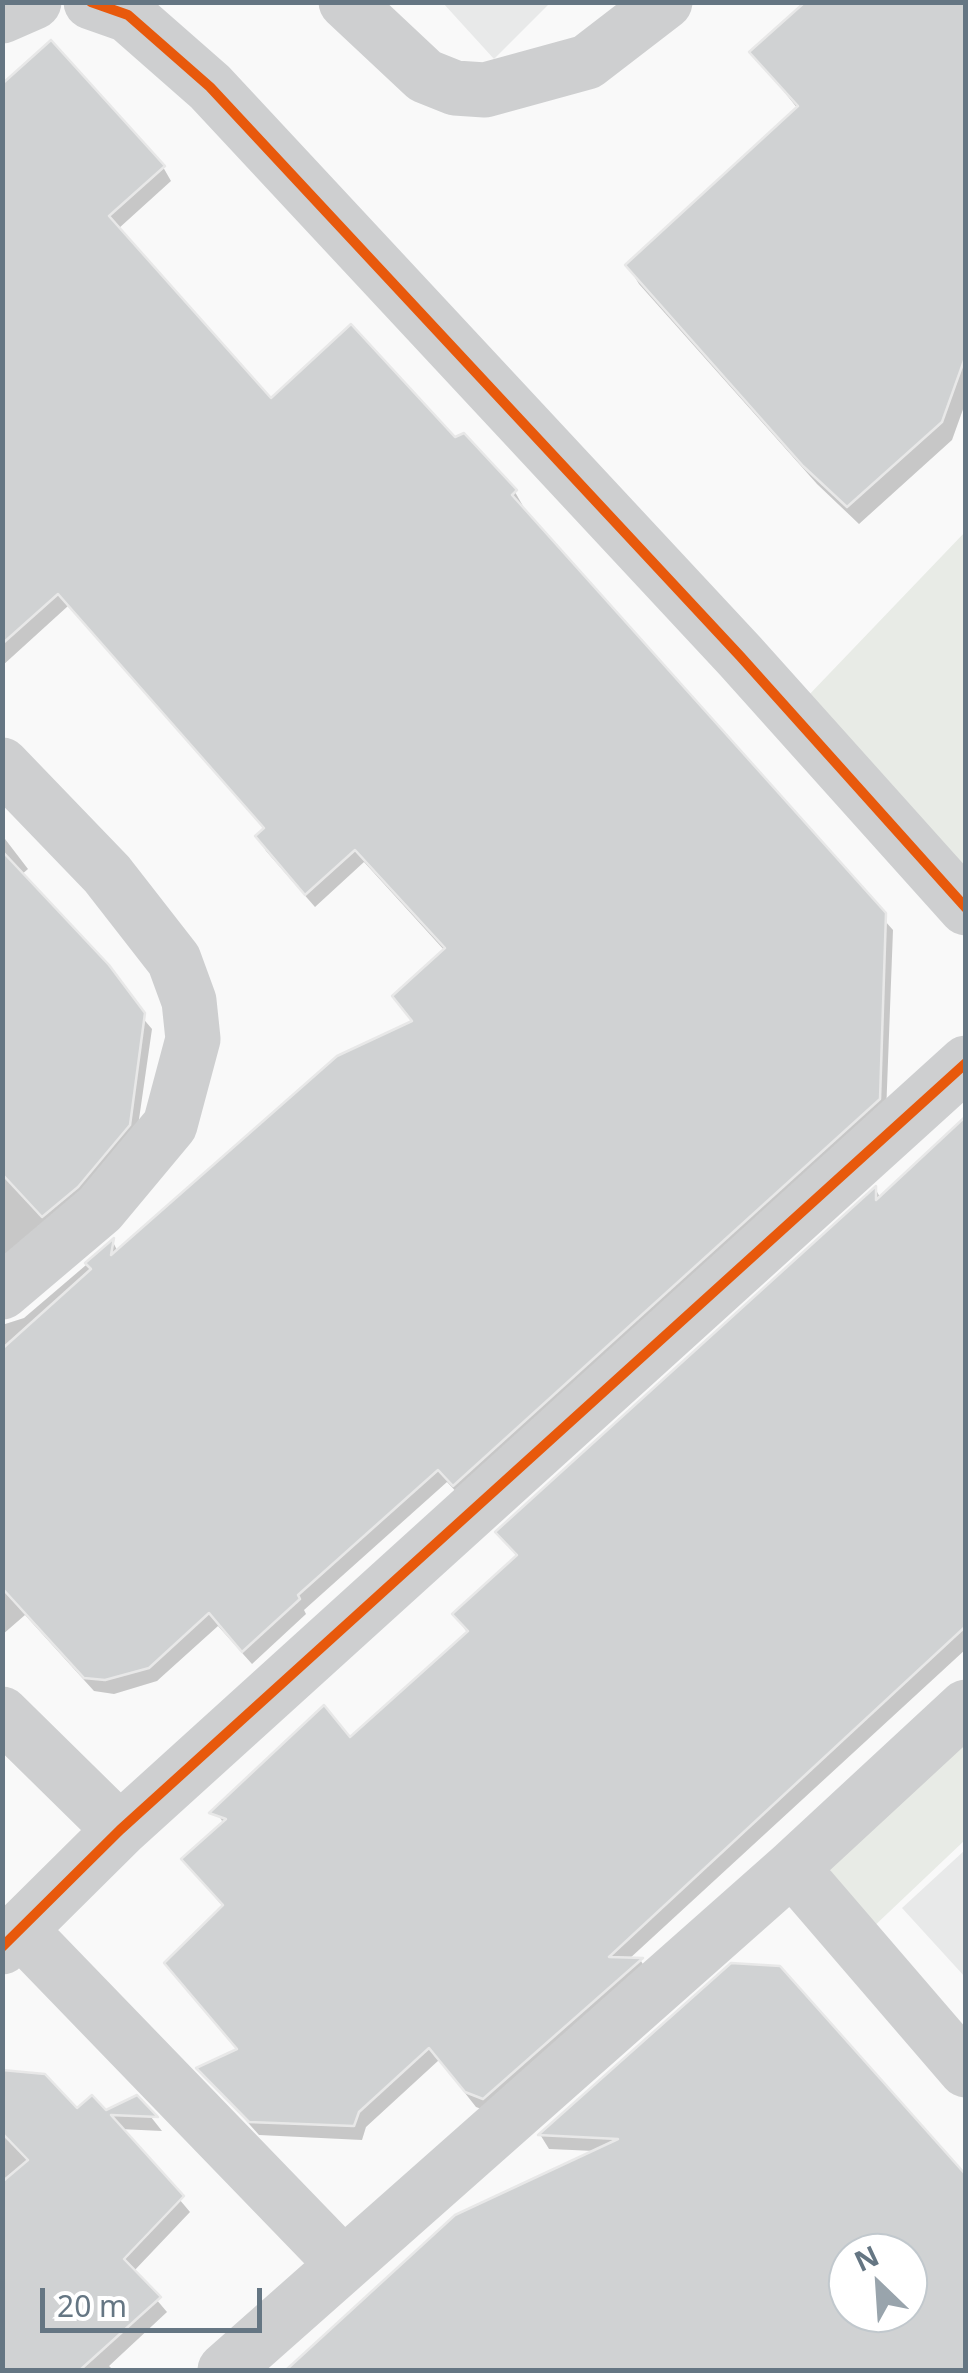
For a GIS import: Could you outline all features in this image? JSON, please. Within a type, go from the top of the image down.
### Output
[{"type":"street","points":[[2,16],[34,2]]},
{"type":"street","points":[[92,2],[128,15],[210,87],[726,642],[966,908]]},
{"type":"street","points":[[346,2],[424,76],[455,88],[485,90],[587,62],[665,2]]},
{"type":"street","points":[[2,765],[107,874],[174,960],[188,1001],[193,1038],[170,1124],[100,1208],[2,1292]]},
{"type":"street","points":[[343,2264],[12,1939],[120,1830],[966,1063]]},
{"type":"street","points":[[225,2370],[792,1868],[966,1707]]},
{"type":"street","points":[[2,1714],[120,1830]]},
{"type":"street","points":[[792,1868],[966,2070]]},
{"type":"shaded area","points":[[443,3],[550,3],[494,59]]},
{"type":"shaded area","points":[[965,532],[965,892],[806,698]]},
{"type":"shaded area","points":[[965,1733],[965,1840],[869,1931],[826,1864]]},
{"type":"shaded area","points":[[965,1850],[965,1977],[902,1908]]},
{"type":"building","points":[[805,2],[966,2],[966,355],[942,422],[847,507],[803,466],[625,265],[798,106],[749,52]]},
{"type":"building","points":[[51,40],[165,166],[109,216],[271,398],[351,324],[455,437],[464,433],[517,490],[512,495],[886,913],[880,1099],[453,1486],[438,1470],[298,1595],[300,1599],[242,1652],[209,1613],[149,1668],[105,1680],[84,1678],[2,1588],[2,1349],[91,1269],[85,1263],[114,1238],[111,1255],[337,1056],[412,1021],[392,996],[445,948],[355,850],[305,895],[255,836],[264,828],[58,594],[2,644],[2,84]]},
{"type":"building","points":[[2,851],[109,965],[145,1013],[130,1125],[78,1187],[42,1217],[2,1174]]},
{"type":"building","points":[[966,1116],[966,1626],[609,1957],[643,1958],[483,2099],[465,2092],[429,2048],[359,2112],[354,2126],[249,2122],[196,2068],[237,2049],[164,1963],[223,1905],[181,1859],[226,1819],[209,1813],[324,1705],[350,1737],[468,1631],[452,1614],[517,1555],[495,1532],[876,1186],[876,1200]]},
{"type":"building","points":[[731,1963],[780,1966],[966,2175],[966,2370],[286,2370],[455,2215],[618,2139],[538,2135]]},
{"type":"building","points":[[2,2070],[45,2074],[77,2108],[92,2095],[106,2110],[137,2095],[158,2117],[111,2115],[184,2196],[124,2259],[161,2297],[80,2370],[2,2370],[2,2182],[28,2160],[2,2133]]},
{"type":"cycle path","points":[[91,2],[128,15],[210,87],[740,656],[966,908]]},
{"type":"cycle path","points":[[2,1947],[120,1830],[966,1063]]}]
